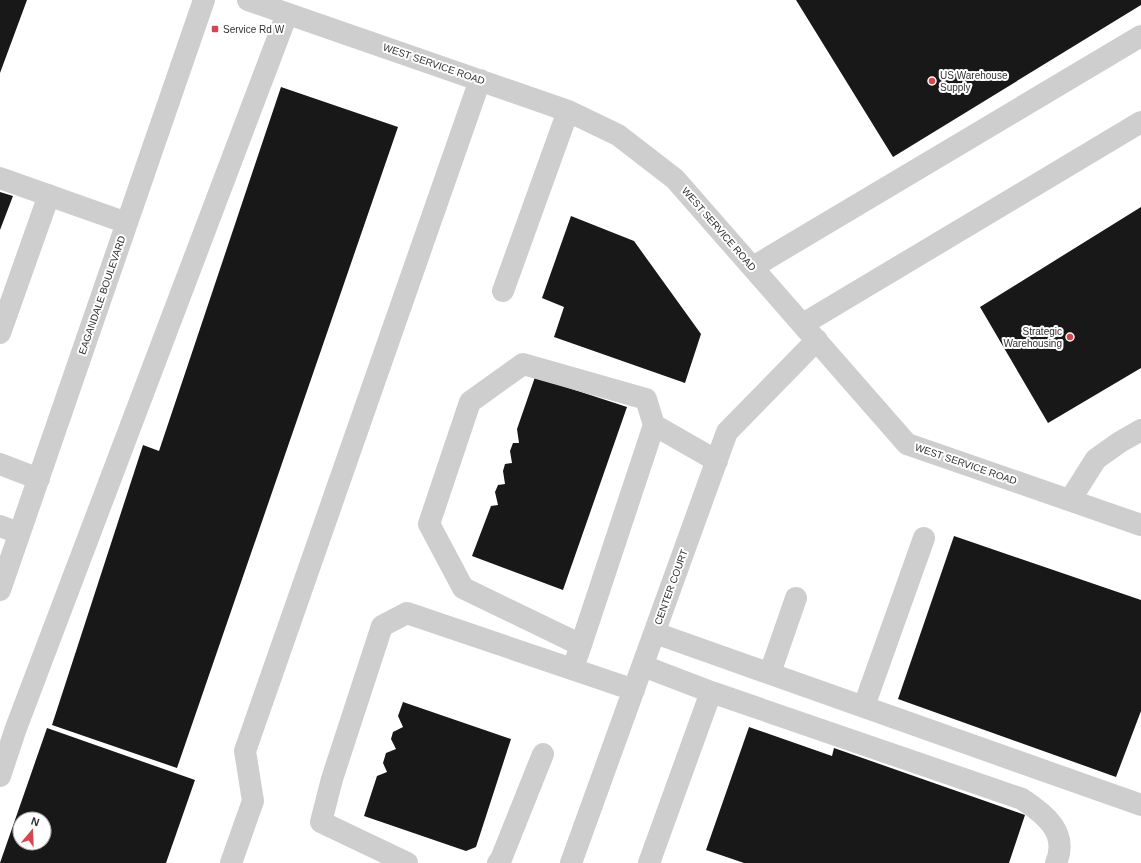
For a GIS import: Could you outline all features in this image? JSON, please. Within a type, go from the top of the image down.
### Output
[{"type":"street","name":"EAGANDALE BOULEVARD","points":[[0,590],[10,529],[38,478],[204,0]]},
{"type":"street","name":"WEST SERVICE ROAD","points":[[248,0],[568,111],[618,135],[675,179],[907,444],[1141,525]]},
{"type":"street","points":[[0,776],[8,725],[287,14]]},
{"type":"street","points":[[753,267],[1141,36]]},
{"type":"street","points":[[231,863],[253,801],[245,751],[480,80]]},
{"type":"street","points":[[503,291],[568,111]]},
{"type":"street","points":[[803,324],[1141,122]]},
{"type":"street","points":[[0,178],[127,223]]},
{"type":"street","points":[[0,333],[49,195]]},
{"type":"street","name":"CENTER COURT","points":[[571,863],[728,432],[817,340]]},
{"type":"street","points":[[573,668],[581,645],[654,425],[646,399],[523,364],[470,402],[429,524],[463,588],[581,645]]},
{"type":"street","points":[[654,425],[717,462]]},
{"type":"street","points":[[1070,500],[1096,460],[1120,442],[1141,430]]},
{"type":"street","points":[[0,464],[38,478]]},
{"type":"street","points":[[864,706],[924,538]]},
{"type":"street","points":[[770,674],[796,598]]},
{"type":"street","points":[[407,863],[321,822],[332,779],[382,626],[407,614],[573,668],[634,690]]},
{"type":"street","points":[[655,633],[1141,805]]},
{"type":"street","points":[[643,666],[711,692],[1022,799],[1035,808],[1050,823],[1060,838],[1061,852],[1056,863]]},
{"type":"street","points":[[649,863],[711,692]]},
{"type":"street","points":[[498,863],[501,859],[542,754]]},
{"type":"building","points":[[0,0],[27,0],[0,73]]},
{"type":"building","name":"US Warehouse Supply","points":[[796,0],[1141,0],[1141,5],[893,157]]},
{"type":"building","points":[[281,87],[398,127],[177,768],[52,725],[143,445],[159,451]]},
{"type":"building","points":[[0,192],[13,196],[0,230]]},
{"type":"building","name":"Strategic Warehousing","points":[[1141,207],[1141,368],[1048,423],[980,307]]},
{"type":"building","points":[[571,216],[634,241],[701,334],[685,383],[554,337],[564,307],[542,298]]},
{"type":"building","points":[[535,377],[627,407],[563,590],[472,556],[491,506],[498,505],[495,492],[498,485],[505,484],[503,471],[505,464],[512,463],[510,451],[513,443],[519,443],[517,429]]},
{"type":"building","points":[[954,536],[1141,600],[1141,711],[1116,777],[898,699]]},
{"type":"building","points":[[403,702],[511,739],[476,847],[466,851],[364,816],[377,776],[387,772],[383,763],[386,753],[396,749],[391,739],[393,732],[403,727],[398,716]]},
{"type":"building","points":[[749,727],[832,756],[834,748],[1025,815],[1009,863],[744,863],[706,850]]},
{"type":"building","points":[[47,728],[195,780],[166,863],[0,863],[12,829],[12,851],[52,851],[52,811],[18,811]]},
{"type":"place","name":"Service Rd W","points":[[215,29]]},
{"type":"place","name":"US Warehouse Supply","points":[[932,81]]},
{"type":"place","name":"Strategic Warehousing","points":[[1070,337]]}]
